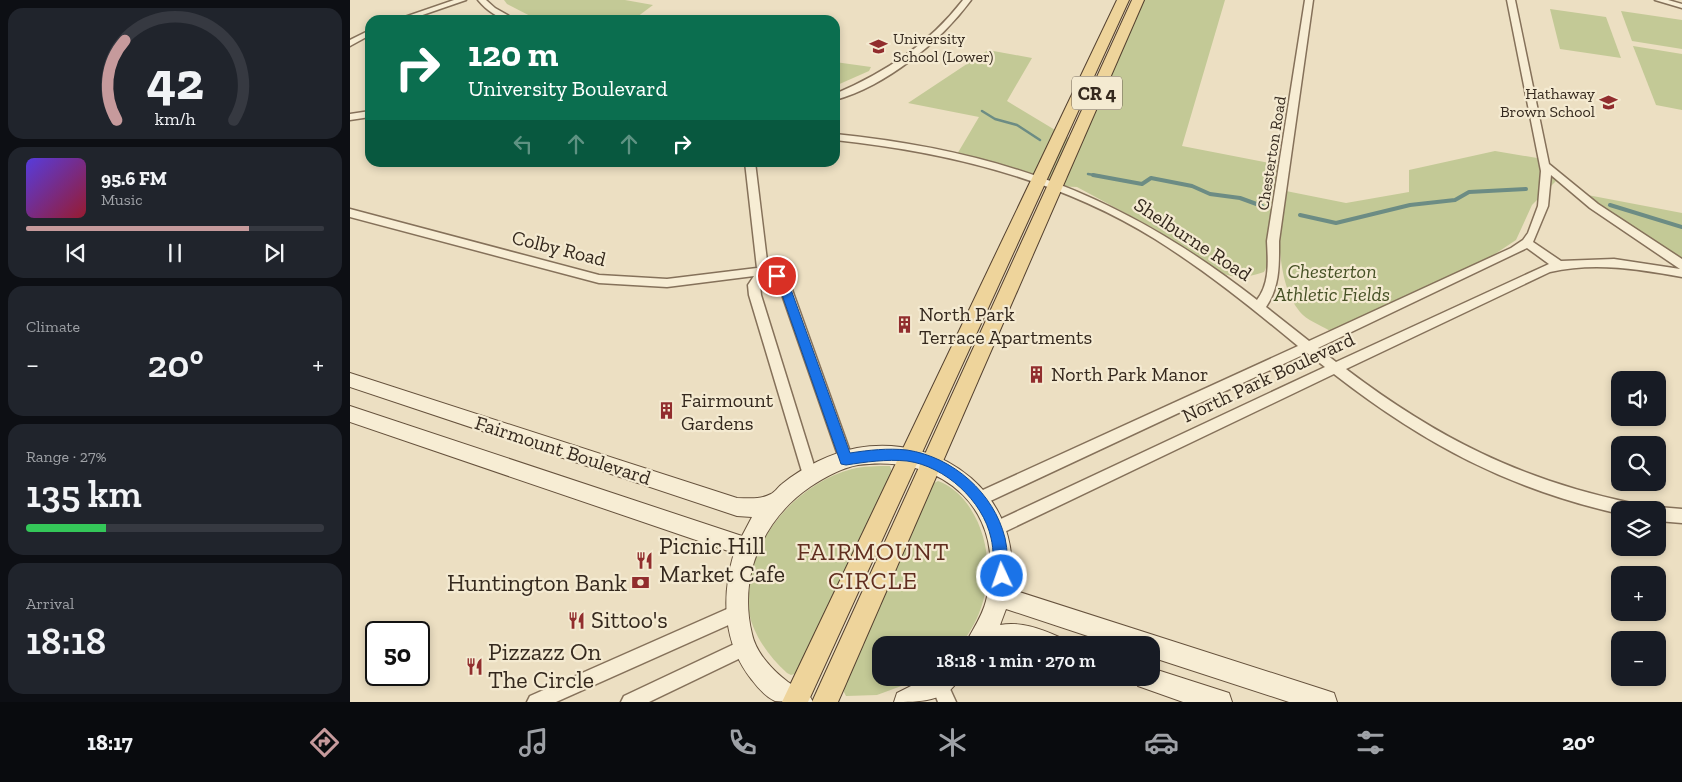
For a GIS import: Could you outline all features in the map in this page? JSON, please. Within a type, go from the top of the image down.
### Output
[{"type":"main road","name":"CR 4","points":[[825,702],[932,463],[1122,0]]},
{"type":"main road","name":"CR 4","points":[[797,701],[908,456],[1138,0]]},
{"type":"main road","name":"Fairmount Boulevard","points":[[350,380],[737,507],[753,509],[777,501]]},
{"type":"main road","name":"Fairmount Boulevard","points":[[350,414],[746,547]]},
{"type":"main road","points":[[797,701],[767,679],[754,664],[745,647],[736,613],[737,580],[746,547],[761,522],[777,501],[810,475],[846,460],[877,454],[908,456],[932,463],[954,475],[979,499],[995,529],[1001,556],[999,596],[990,622],[982,636]]},
{"type":"main road","points":[[999,596],[1123,636]]},
{"type":"main road","points":[[1004,636],[1013,634],[1020,636]]},
{"type":"main road","points":[[1160,648],[1325,702]]},
{"type":"main road","points":[[1160,683],[1220,702]]},
{"type":"main road","points":[[906,702],[945,688]]},
{"type":"street","points":[[416,15],[462,0]]},
{"type":"street","points":[[482,0],[492,10],[502,15]]},
{"type":"street","points":[[840,94],[879,77],[913,56],[939,35],[967,0]]},
{"type":"street","name":"Chesterton Road","points":[[1259,307],[1270,291],[1273,281],[1274,234],[1309,0]]},
{"type":"street","points":[[1510,0],[1545,165],[1546,184],[1543,206],[1533,233],[1527,243],[1559,265]]},
{"type":"street","points":[[1659,0],[1682,6]]},
{"type":"street","points":[[350,43],[365,35]]},
{"type":"street","points":[[350,117],[365,115]]},
{"type":"street","name":"Shelburne Road","points":[[840,138],[891,143],[939,152],[991,165],[1047,183],[1106,208],[1151,232],[1210,271],[1390,408],[1464,454],[1553,490],[1611,505]]},
{"type":"street","points":[[1545,165],[1594,206],[1682,265]]},
{"type":"street","points":[[751,167],[763,271],[754,285],[754,295],[810,475]]},
{"type":"street","name":"Colby Road","points":[[350,213],[599,279],[667,283],[763,271]]},
{"type":"street","name":"North Park Boulevard","points":[[979,499],[1310,347],[1515,251],[1527,243]]},
{"type":"street","name":"North Park Boulevard","points":[[995,529],[1526,276],[1559,265],[1633,266],[1682,273]]},
{"type":"street","points":[[763,271],[777,276],[784,284],[846,460]]},
{"type":"street","points":[[1666,515],[1682,516]]},
{"type":"street","points":[[536,702],[736,613]]},
{"type":"street","points":[[630,702],[745,647]]},
{"type":"green space","points":[[504,0],[625,0],[653,5],[640,15],[528,15],[507,4]]},
{"type":"green space","name":"Chesterton Athletic Fields","points":[[1138,0],[1225,0],[1182,146],[1285,166],[1281,190],[1346,203],[1409,192],[1409,170],[1495,151],[1543,159],[1577,193],[1682,213],[1682,260],[1556,181],[1532,205],[1516,240],[1492,256],[1330,331],[1306,318],[1290,296],[1284,278],[1279,241],[1268,240],[1269,262],[1264,272],[1244,277],[1224,274],[1153,228],[1077,187],[1056,186],[956,156],[979,117],[908,103],[988,50],[1032,58],[1007,101],[1075,142]]},
{"type":"green space","points":[[1550,9],[1606,17],[1621,58],[1560,49]]},
{"type":"green space","points":[[1621,11],[1682,20],[1682,49],[1632,41]]},
{"type":"green space","points":[[1633,46],[1682,54],[1682,110],[1656,105]]},
{"type":"green space","points":[[840,63],[871,67],[869,71],[840,84]]},
{"type":"green space","points":[[890,466],[892,472],[798,673],[791,675],[767,651],[756,633],[749,615],[749,582],[755,560],[764,539],[777,520],[811,488],[831,477],[852,469]]},
{"type":"green space","points":[[938,481],[959,494],[977,521],[984,539],[987,557],[987,576],[985,595],[979,613],[967,636],[872,636],[872,686],[901,686],[877,695],[846,696],[843,690],[851,665],[934,483]]},
{"type":"waterway","points":[[982,111],[995,119],[1017,125],[1040,140]]},
{"type":"waterway","points":[[1088,174],[1100,176]]},
{"type":"waterway","points":[[1093,175],[1142,184],[1151,178],[1192,186],[1210,194],[1240,198],[1262,206]]},
{"type":"waterway","points":[[1300,215],[1336,223],[1410,205],[1455,200],[1469,192],[1526,189]]},
{"type":"waterway","points":[[1610,205],[1682,227]]},
{"type":"place","name":"University School (Lower)","points":[[879,47]]},
{"type":"place","name":"Hathaway Brown School","points":[[1609,102]]},
{"type":"place","name":"North Park Terrace Apartments","points":[[905,325]]},
{"type":"place","name":"North Park Manor","points":[[1037,374]]},
{"type":"place","name":"Fairmount Gardens","points":[[667,411]]},
{"type":"place","name":"Picnic Hill Market Cafe","points":[[645,560]]},
{"type":"place","name":"Huntington Bank","points":[[641,583]]},
{"type":"place","name":"Sittoo's","points":[[577,620]]},
{"type":"place","name":"Pizzazz On The Circle","points":[[474,666]]},
{"type":"district","name":"FAIRMOUNT CIRCLE","points":[[873,566]]},
{"type":"route","points":[[777,276],[784,284],[846,460],[866,455],[888,454],[918,458],[948,470],[967,486],[988,513],[998,538],[1002,576]]}]
